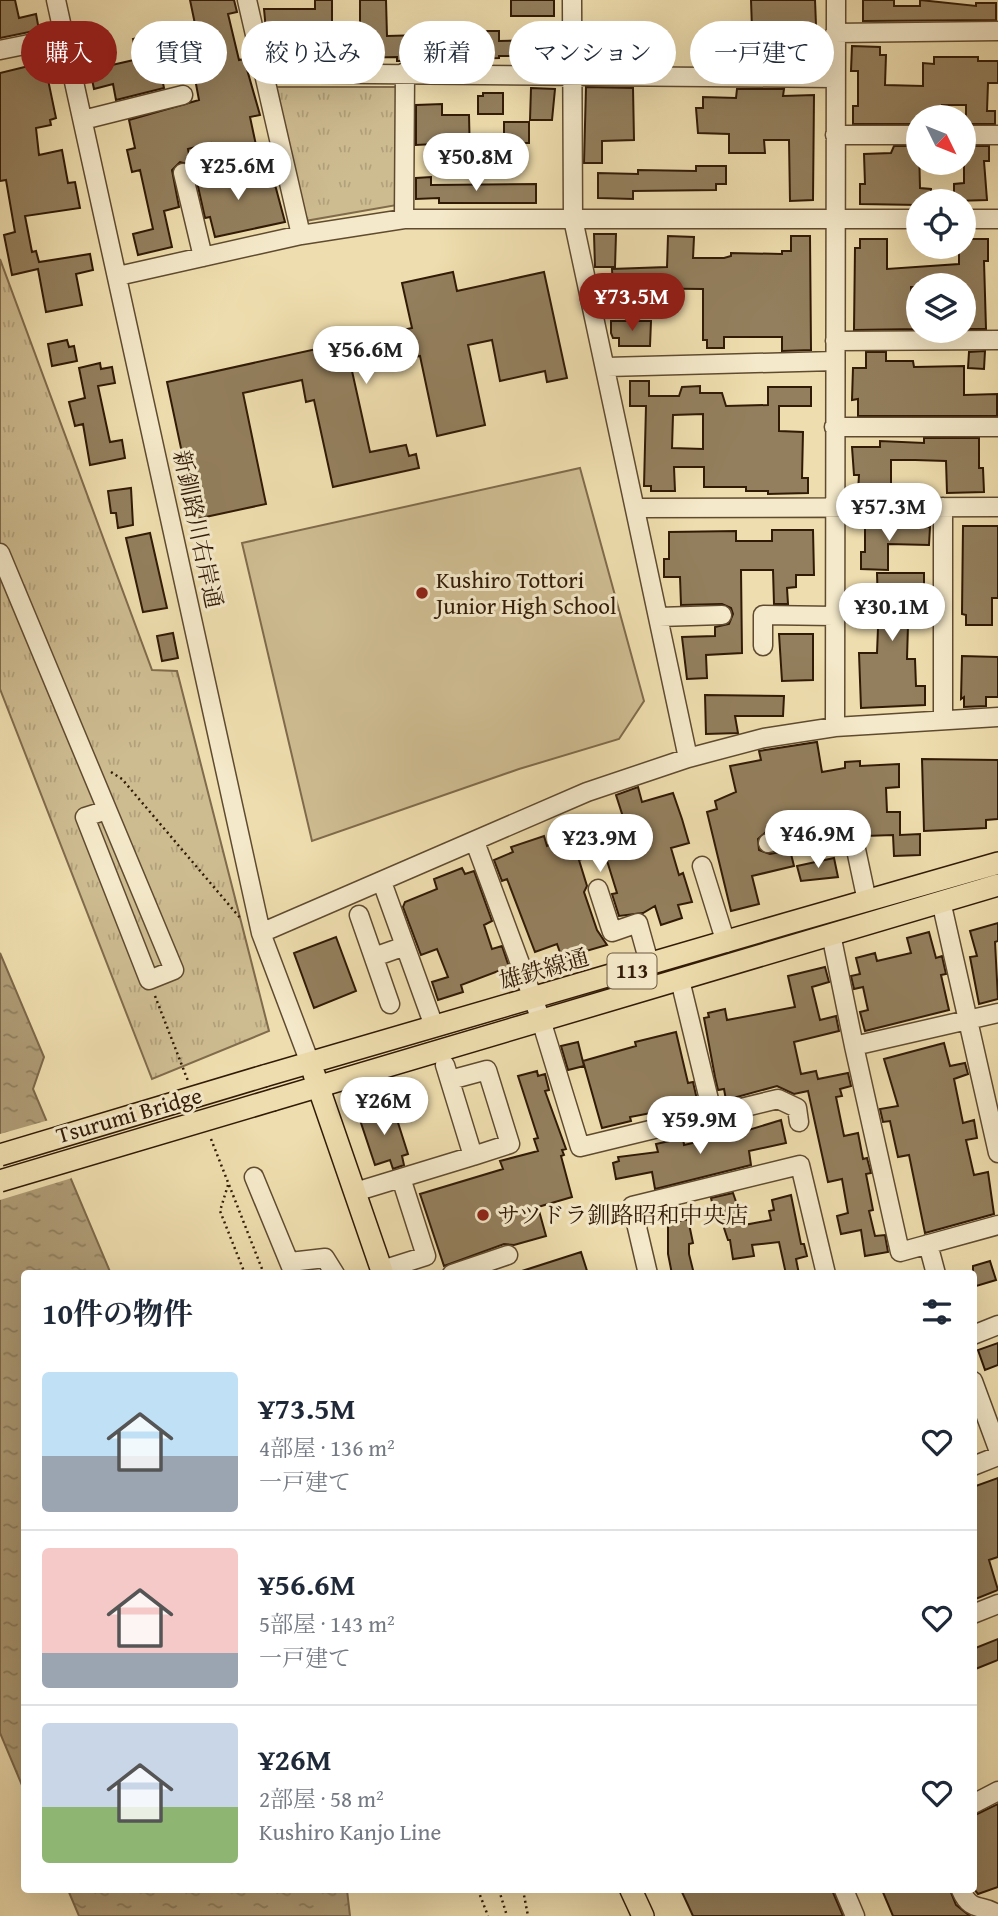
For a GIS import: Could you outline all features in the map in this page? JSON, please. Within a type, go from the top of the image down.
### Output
[{"type":"main road","name":"雄鉄線通","points":[[264,1076],[998,863]]},
{"type":"main road","name":"113","points":[[319,1087],[998,885]]},
{"type":"main road","points":[[310,1063],[381,1270]]},
{"type":"main road","name":"Tsurumi Bridge","points":[[0,1155],[264,1076]]},
{"type":"main road","name":"Tsurumi Bridge","points":[[0,1181],[319,1087]]},
{"type":"main road","points":[[632,1893],[643,1916]]},
{"type":"street","name":"新釧路川右岸通","points":[[56,0],[61,21]]},
{"type":"street","points":[[247,0],[251,21]]},
{"type":"street","points":[[572,0],[572,21]]},
{"type":"street","points":[[835,727],[836,0]]},
{"type":"street","points":[[835,33],[998,31]]},
{"type":"street","points":[[0,51],[21,46]]},
{"type":"street","name":"新釧路川右岸通","points":[[75,84],[261,933],[310,1063]]},
{"type":"street","points":[[264,84],[301,235]]},
{"type":"street","points":[[404,219],[405,84]]},
{"type":"street","points":[[572,84],[573,219],[607,367],[688,758]]},
{"type":"street","points":[[83,120],[183,94]]},
{"type":"street","points":[[835,135],[906,135]]},
{"type":"street","points":[[976,135],[998,135]]},
{"type":"street","points":[[183,173],[203,257]]},
{"type":"street","points":[[118,276],[301,235],[404,219],[906,219]]},
{"type":"street","points":[[976,219],[998,219]]},
{"type":"street","points":[[835,341],[998,340]]},
{"type":"street","points":[[607,367],[835,361]]},
{"type":"street","points":[[834,427],[998,427]]},
{"type":"street","points":[[636,508],[834,505],[998,507]]},
{"type":"street","points":[[943,507],[943,719]]},
{"type":"street","points":[[0,553],[174,970],[149,980],[85,817],[107,810]]},
{"type":"street","points":[[659,617],[722,615]]},
{"type":"street","points":[[763,646],[763,615],[834,616]]},
{"type":"street","points":[[261,933],[587,792],[688,758],[764,738],[835,727],[998,718]]},
{"type":"street","points":[[768,843],[851,827],[867,901]]},
{"type":"street","points":[[475,842],[541,1020],[580,1147],[712,1112],[778,1099],[797,1108],[799,1122]]},
{"type":"street","points":[[702,866],[726,943]]},
{"type":"street","points":[[382,882],[434,1026]]},
{"type":"street","points":[[598,889],[612,932],[638,923],[650,966]]},
{"type":"street","points":[[941,901],[998,1153]]},
{"type":"street","points":[[359,915],[390,1004]]},
{"type":"street","points":[[831,934],[900,1252],[998,1225]]},
{"type":"street","points":[[374,957],[405,946]]},
{"type":"street","points":[[680,979],[712,1112]]},
{"type":"street","points":[[854,1046],[998,1013]]},
{"type":"street","points":[[355,1192],[473,1156],[510,1144],[487,1070],[448,1072],[473,1156]]},
{"type":"street","points":[[647,1270],[632,1206],[800,1166],[825,1270]]},
{"type":"street","points":[[254,1177],[292,1268],[325,1258],[332,1270]]},
{"type":"street","points":[[388,1270],[426,1256],[401,1178]]},
{"type":"street","points":[[928,1244],[935,1270]]},
{"type":"street","points":[[464,1270],[508,1255]]},
{"type":"street","points":[[977,1333],[998,1325]]},
{"type":"street","points":[[977,1392],[998,1449]]},
{"type":"street","points":[[977,1464],[998,1456]]},
{"type":"street","points":[[977,1612],[998,1604]]},
{"type":"street","points":[[977,1802],[998,1791]]},
{"type":"street","points":[[845,1893],[855,1916]]},
{"type":"street","points":[[963,1893],[976,1909],[994,1911],[998,1915]]},
{"type":"path","points":[[85,756],[122,779],[237,915],[261,933]]},
{"type":"path","points":[[229,1183],[220,1211],[243,1270]]},
{"type":"path","points":[[479,1893],[488,1916]]},
{"type":"path","points":[[500,1893],[508,1916]]},
{"type":"path","points":[[524,1893],[528,1916]]},
{"type":"green space","points":[[275,87],[399,87],[397,205],[305,221]]},
{"type":"green space","points":[[0,259],[152,670],[177,671],[269,1031],[152,1079],[0,689]]},
{"type":"green space","points":[[580,468],[644,701],[619,739],[519,769],[312,841],[242,543]]},
{"type":"water","points":[[0,953],[44,1057],[33,1089],[109,1270],[21,1270],[21,1783],[0,1733]]},
{"type":"water","points":[[69,1893],[347,1893],[350,1916],[79,1916]]},
{"type":"pier","points":[[49,1120],[72,1178],[0,1200],[0,1134]]},
{"type":"building","points":[[0,0],[15,0],[19,18],[36,14],[37,21],[21,21],[21,34],[0,38]]},
{"type":"building","points":[[190,0],[234,0],[237,12],[228,14],[241,60],[241,84],[251,84],[260,115],[250,117],[256,145],[214,154],[211,143],[188,149],[191,165],[180,162],[172,170],[179,207],[164,211],[172,247],[138,255],[133,234],[153,229],[140,170],[132,172],[127,150],[135,148],[129,120],[199,100],[196,84],[227,84],[227,21],[194,21]]},
{"type":"building","points":[[315,0],[332,0],[332,21],[265,21],[264,9],[315,9]]},
{"type":"building","points":[[360,0],[386,0],[387,36],[399,36],[399,61],[397,57],[385,57],[385,21],[360,21]]},
{"type":"building","points":[[511,0],[554,0],[554,16],[511,16]]},
{"type":"building","points":[[751,0],[815,0],[816,21],[752,21]]},
{"type":"building","points":[[863,0],[894,0],[894,6],[920,6],[920,0],[976,6],[976,3],[996,3],[996,20],[863,21]]},
{"type":"building","points":[[495,31],[499,31],[499,41],[509,41],[509,56],[495,58]]},
{"type":"building","points":[[852,46],[880,47],[880,55],[886,55],[885,85],[923,86],[923,63],[934,64],[934,57],[978,57],[978,61],[998,61],[998,83],[988,83],[987,111],[995,111],[995,124],[976,124],[976,105],[906,105],[906,124],[853,124],[853,106],[858,106],[858,71],[851,71]]},
{"type":"building","points":[[131,61],[131,84],[163,84],[164,88],[116,100],[113,84],[117,84],[117,64]]},
{"type":"building","points":[[21,68],[21,84],[49,84],[56,118],[50,120],[51,125],[36,128],[39,155],[62,150],[68,183],[75,182],[80,208],[25,216],[32,252],[36,251],[39,262],[90,254],[93,270],[76,274],[82,305],[46,312],[38,269],[12,275],[4,235],[15,232],[6,180],[0,181],[0,73]]},
{"type":"building","points":[[93,84],[113,84],[94,89]]},
{"type":"building","points":[[586,87],[633,88],[634,140],[602,141],[602,163],[584,163]]},
{"type":"building","points":[[531,88],[555,89],[552,120],[530,120]]},
{"type":"building","points":[[737,89],[784,89],[783,96],[814,95],[813,200],[790,201],[789,140],[764,140],[765,153],[729,153],[729,134],[698,133],[696,108],[703,108],[703,97],[736,98]]},
{"type":"building","points":[[483,93],[503,93],[503,114],[478,114],[478,96],[483,96]]},
{"type":"building","points":[[442,104],[442,115],[469,115],[470,159],[454,159],[454,143],[416,145],[416,105]]},
{"type":"building","points":[[504,122],[529,122],[529,143],[504,143]]},
{"type":"building","points":[[894,146],[906,146],[906,175],[920,175],[920,188],[931,189],[906,189],[906,205],[860,204],[860,184],[865,184],[864,154],[891,153]]},
{"type":"building","points":[[976,146],[989,146],[989,161],[984,161],[987,200],[976,200],[976,189],[954,189],[954,184],[964,183],[964,175],[976,175]]},
{"type":"building","points":[[227,166],[230,180],[261,173],[264,183],[274,181],[285,222],[215,237],[210,217],[205,218],[195,173]]},
{"type":"building","points":[[696,166],[726,166],[726,184],[716,184],[716,190],[633,191],[633,199],[598,198],[598,173],[638,174],[638,170],[696,171]]},
{"type":"building","points":[[431,177],[431,185],[536,184],[536,203],[439,203],[439,198],[416,199],[416,178]]},
{"type":"building","points":[[594,234],[616,234],[615,267],[595,267]]},
{"type":"building","points":[[668,236],[694,237],[693,258],[724,258],[731,256],[731,253],[782,254],[782,251],[791,251],[791,236],[810,236],[811,350],[782,351],[782,337],[724,337],[724,348],[707,348],[707,340],[703,340],[703,289],[613,288],[612,269],[667,267]]},
{"type":"building","points":[[860,239],[887,239],[887,269],[959,264],[959,259],[976,259],[976,239],[988,239],[988,261],[984,261],[986,329],[976,329],[976,273],[906,273],[906,329],[854,330],[855,248],[860,248]]},
{"type":"building","points":[[453,272],[457,291],[544,272],[567,378],[547,382],[545,371],[500,381],[492,340],[468,345],[485,425],[437,436],[420,356],[352,371],[370,452],[406,445],[409,456],[416,454],[419,468],[333,487],[314,400],[306,402],[302,380],[243,393],[266,504],[196,519],[167,382],[412,328],[402,283]]},
{"type":"building","points":[[604,294],[621,294],[621,316],[605,316]]},
{"type":"building","points":[[611,321],[651,321],[650,346],[619,346],[619,338],[613,338],[611,333]]},
{"type":"building","points":[[67,340],[69,347],[74,346],[77,361],[52,366],[48,344]]},
{"type":"building","points":[[985,351],[984,369],[968,368],[969,352]]},
{"type":"building","points":[[866,352],[886,352],[886,361],[913,361],[914,367],[964,366],[964,395],[997,394],[997,416],[858,416],[858,399],[852,400],[853,368],[866,368]]},
{"type":"building","points":[[100,363],[101,369],[112,367],[115,383],[98,386],[110,442],[122,440],[125,458],[90,465],[83,424],[75,426],[69,402],[85,398],[79,368]]},
{"type":"building","points":[[630,381],[649,381],[649,396],[679,396],[682,387],[700,386],[700,393],[722,393],[726,406],[768,405],[768,387],[811,387],[811,406],[779,406],[779,431],[803,432],[802,478],[808,478],[808,493],[768,494],[768,491],[746,491],[746,487],[704,487],[704,467],[674,467],[675,491],[651,491],[651,486],[644,486],[646,406],[630,406]],"holes":[[[703,414],[703,449],[672,448],[673,415]]]},
{"type":"building","points":[[924,438],[979,438],[979,468],[983,468],[984,492],[947,493],[946,461],[915,460],[891,460],[891,491],[858,491],[859,475],[854,475],[852,447],[880,447],[880,441],[924,443]]},
{"type":"building","points":[[131,488],[133,525],[118,528],[116,513],[111,513],[108,491]]},
{"type":"building","points":[[865,525],[930,527],[929,545],[888,544],[888,570],[861,569],[861,552],[865,552]]},
{"type":"building","points":[[963,526],[998,526],[998,598],[992,598],[992,625],[966,625],[966,615],[962,614]]},
{"type":"building","points":[[772,530],[813,530],[814,575],[796,575],[796,587],[787,588],[788,604],[774,604],[773,570],[741,570],[742,653],[706,655],[707,678],[687,679],[682,637],[715,636],[715,627],[729,624],[733,614],[731,608],[722,604],[681,605],[680,577],[664,577],[664,559],[669,559],[669,532],[736,531],[736,541],[772,541]]},
{"type":"building","points":[[150,533],[167,608],[143,612],[126,538]]},
{"type":"building","points":[[877,573],[924,573],[924,625],[908,625],[907,659],[915,659],[916,686],[925,686],[925,705],[861,708],[859,653],[877,653],[878,628],[856,627],[856,608],[878,608]]},
{"type":"building","points":[[173,633],[178,658],[162,661],[157,636]]},
{"type":"building","points":[[779,634],[813,634],[813,680],[782,681]]},
{"type":"building","points":[[962,656],[998,657],[998,697],[986,697],[986,706],[964,707],[964,697],[961,699]]},
{"type":"building","points":[[705,695],[784,696],[783,716],[735,716],[738,733],[706,734]]},
{"type":"building","points":[[817,742],[822,772],[845,768],[845,762],[860,761],[860,766],[899,764],[899,787],[886,788],[887,812],[900,812],[900,835],[920,834],[920,855],[894,856],[893,835],[865,836],[863,824],[854,815],[766,832],[758,839],[759,850],[770,854],[790,850],[794,866],[752,876],[759,904],[731,911],[707,812],[717,809],[715,801],[736,792],[730,766],[761,760],[759,751]]},
{"type":"building","points":[[922,759],[998,760],[998,819],[986,820],[986,828],[924,831]]},
{"type":"building","points":[[638,787],[642,802],[673,793],[689,843],[671,848],[679,875],[683,873],[692,902],[678,905],[682,918],[661,925],[655,906],[643,913],[619,916],[612,894],[617,893],[604,851],[579,860],[587,886],[584,892],[597,930],[607,945],[562,958],[557,944],[535,952],[507,879],[502,881],[494,860],[513,852],[511,847],[544,836],[547,846],[623,817],[616,795]]},
{"type":"building","points":[[834,858],[838,877],[801,881],[797,866]]},
{"type":"building","points":[[462,868],[465,874],[474,871],[492,921],[484,925],[492,949],[502,946],[509,967],[461,985],[463,992],[438,1000],[432,982],[448,977],[437,949],[421,955],[403,907],[405,902],[437,889],[434,879]]},
{"type":"building","points":[[998,923],[998,941],[995,942],[998,999],[979,1004],[970,957],[977,956],[970,931]]},
{"type":"building","points":[[929,932],[936,958],[942,956],[946,974],[941,975],[949,1010],[865,1031],[860,1012],[868,1010],[863,987],[854,989],[851,976],[860,974],[856,958],[875,953],[877,961],[911,953],[907,938]]},
{"type":"building","points":[[336,937],[356,991],[314,1008],[294,953]]},
{"type":"building","points":[[825,967],[829,982],[812,987],[820,1020],[836,1016],[839,1031],[794,1042],[801,1074],[816,1071],[818,1079],[848,1073],[851,1086],[840,1089],[842,1096],[836,1097],[844,1136],[858,1133],[863,1159],[867,1158],[871,1173],[866,1174],[873,1210],[869,1211],[875,1236],[885,1235],[888,1252],[865,1256],[861,1230],[841,1234],[837,1216],[848,1213],[842,1179],[828,1182],[808,1091],[794,1094],[777,1086],[726,1100],[724,1089],[718,1090],[715,1077],[704,1018],[709,1017],[708,1013],[725,1009],[727,1020],[795,1007],[788,976]]},
{"type":"building","points":[[676,1032],[688,1083],[693,1082],[698,1104],[630,1117],[631,1121],[602,1128],[583,1061],[636,1046],[635,1042]]},
{"type":"building","points":[[578,1042],[584,1066],[568,1070],[561,1046]]},
{"type":"building","points":[[944,1043],[950,1066],[965,1063],[968,1074],[954,1079],[963,1123],[974,1120],[977,1138],[966,1140],[974,1175],[988,1172],[994,1214],[925,1233],[909,1155],[898,1157],[890,1121],[883,1122],[880,1109],[898,1106],[884,1059]]},
{"type":"building","name":"サツドラ釧路昭和中央店","points":[[537,1071],[538,1076],[545,1074],[549,1090],[545,1091],[566,1149],[562,1150],[564,1155],[561,1156],[572,1197],[538,1207],[546,1236],[514,1245],[504,1244],[444,1266],[420,1194],[503,1169],[500,1161],[538,1151],[534,1139],[538,1138],[518,1076]]},
{"type":"building","points":[[393,1107],[408,1154],[402,1156],[404,1165],[393,1169],[390,1160],[375,1165],[359,1117]]},
{"type":"building","points":[[781,1120],[786,1143],[749,1151],[751,1165],[655,1189],[652,1172],[616,1179],[613,1163],[619,1161],[618,1157],[658,1152],[656,1144],[683,1138],[684,1145],[710,1139],[709,1135],[715,1134],[714,1130],[727,1127],[729,1136]]},
{"type":"building","points":[[733,1193],[744,1225],[771,1220],[769,1211],[774,1210],[772,1200],[791,1195],[801,1244],[804,1244],[807,1256],[796,1259],[798,1270],[785,1270],[779,1242],[752,1245],[754,1256],[733,1259],[730,1240],[722,1222],[717,1222],[711,1198]]},
{"type":"building","points":[[688,1219],[693,1243],[689,1244],[689,1254],[693,1270],[671,1270],[668,1224]]},
{"type":"building","points":[[581,1252],[587,1270],[525,1270]]},
{"type":"building","points":[[990,1261],[996,1280],[977,1286],[977,1270],[973,1270],[973,1266]]},
{"type":"building","points":[[998,1343],[998,1365],[985,1370],[978,1350]]},
{"type":"building","points":[[998,1478],[998,1557],[989,1560],[998,1590],[977,1598],[977,1486]]},
{"type":"building","points":[[998,1639],[998,1660],[977,1668],[977,1647]]},
{"type":"building","points":[[998,1804],[998,1887],[978,1894],[977,1893],[977,1814]]},
{"type":"building","points":[[682,1893],[833,1893],[843,1916],[693,1916]]},
{"type":"building","points":[[883,1893],[951,1893],[956,1905],[970,1916],[893,1916]]},
{"type":"place","name":"Kushiro Tottori Junior High School","points":[[422,593]]},
{"type":"place","name":"サツドラ釧路昭和中央店","points":[[483,1215]]}]
